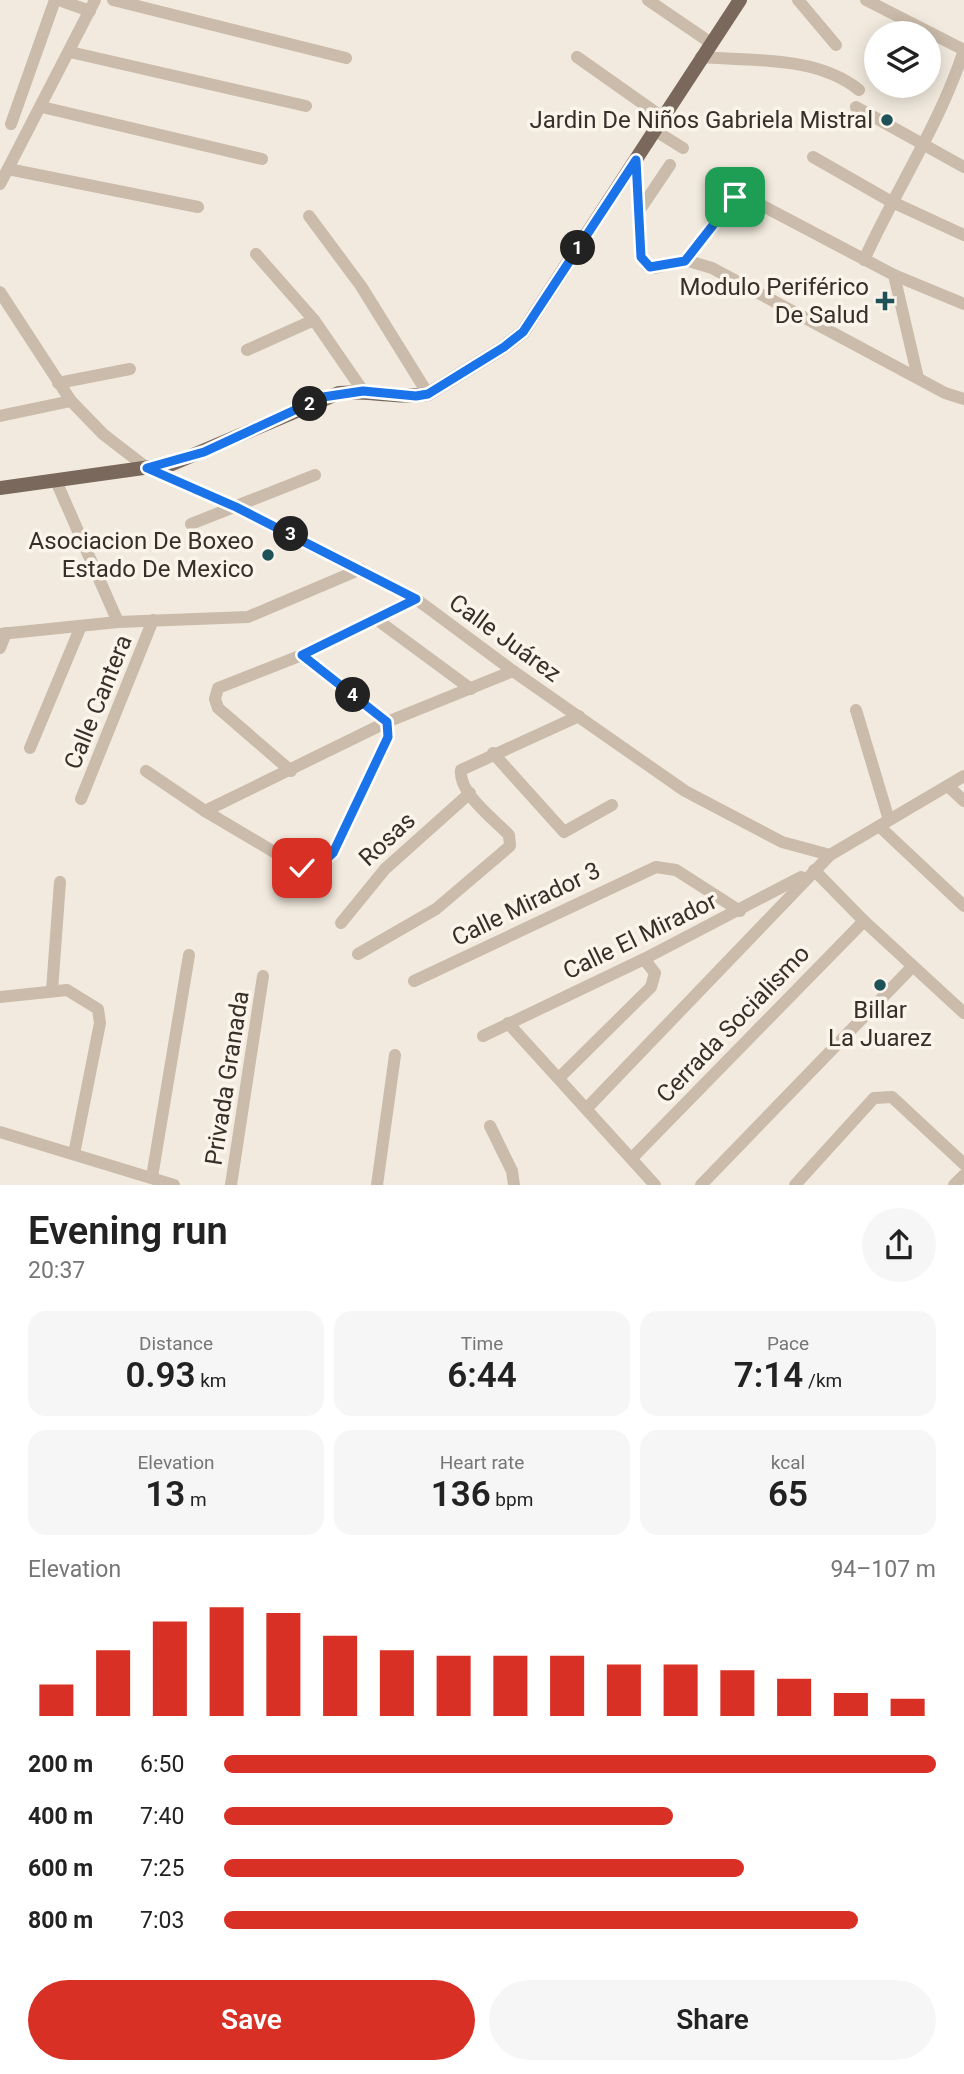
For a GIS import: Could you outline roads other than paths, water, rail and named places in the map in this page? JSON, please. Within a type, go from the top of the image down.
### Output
[{"type":"main road","points":[[0,488],[147,468],[204,452],[323,397],[363,391],[416,396],[428,394],[504,347],[523,332],[740,0]]},
{"type":"street","points":[[0,184],[42,107],[93,6],[57,0],[6,123],[29,129]]},
{"type":"street","points":[[113,0],[346,58]]},
{"type":"street","points":[[648,0],[711,43]]},
{"type":"street","points":[[798,0],[836,45]]},
{"type":"street","points":[[864,260],[891,201],[951,89],[964,50],[866,0]]},
{"type":"street","points":[[70,52],[306,106]]},
{"type":"street","points":[[701,57],[807,65],[843,77],[859,90]]},
{"type":"street","points":[[577,58],[658,123],[683,148]]},
{"type":"street","points":[[951,89],[964,85]]},
{"type":"street","points":[[42,107],[262,159]]},
{"type":"street","points":[[856,107],[964,167]]},
{"type":"street","points":[[813,157],[891,201],[964,235]]},
{"type":"street","points":[[636,160],[641,257],[644,264],[655,268],[685,261],[712,268],[945,393],[964,399]]},
{"type":"street","points":[[639,211],[670,165]]},
{"type":"street","points":[[8,169],[198,207]]},
{"type":"street","points":[[685,261],[738,195],[894,275],[964,304]]},
{"type":"street","points":[[309,216],[361,286],[428,394]]},
{"type":"street","points":[[256,254],[314,320],[363,391]]},
{"type":"street","points":[[894,275],[918,378]]},
{"type":"street","name":"Calle Juárez","points":[[0,292],[71,401],[103,434],[147,468],[236,507],[416,599],[513,671],[685,791],[782,842],[830,855]]},
{"type":"street","points":[[247,349],[314,320]]},
{"type":"street","points":[[58,383],[130,369]]},
{"type":"street","points":[[0,416],[71,401]]},
{"type":"street","points":[[191,524],[315,475]]},
{"type":"street","name":"Calle Cantera","points":[[56,481],[118,622]]},
{"type":"street","points":[[0,648],[3,633],[118,622],[248,617],[361,569]]},
{"type":"street","points":[[291,771],[218,708],[215,694],[218,688],[302,655],[416,599]]},
{"type":"street","points":[[376,618],[471,689]]},
{"type":"street","name":"Calle Cantera","points":[[81,799],[153,620]]},
{"type":"street","points":[[30,748],[81,626]]},
{"type":"street","points":[[146,771],[205,811],[302,868],[321,864],[333,853],[388,737],[387,722],[302,655]]},
{"type":"street","points":[[205,811],[387,722],[513,671]]},
{"type":"street","points":[[856,710],[884,823],[964,906]]},
{"type":"street","points":[[358,954],[436,909],[510,846],[509,835],[470,793],[460,778],[461,770],[493,753],[579,716]]},
{"type":"street","points":[[493,753],[564,832],[612,805]]},
{"type":"street","points":[[587,1108],[830,855],[964,776]]},
{"type":"street","points":[[948,786],[964,801]]},
{"type":"street","name":"Rosas","points":[[341,923],[384,869],[470,793]]},
{"type":"street","name":"Calle Mirador 3","points":[[414,981],[656,867],[676,870],[740,911]]},
{"type":"street","points":[[814,870],[912,967],[964,1013]]},
{"type":"street","name":"Calle El Mirador","points":[[482,1036],[740,911],[814,870]]},
{"type":"street","points":[[52,990],[60,882]]},
{"type":"street","name":"Cerrada Socialismo","points":[[632,1157],[864,921]]},
{"type":"street","points":[[152,1177],[189,955]]},
{"type":"street","points":[[559,1078],[654,981],[655,973],[644,959]]},
{"type":"street","points":[[701,1185],[912,967]]},
{"type":"street","name":"Privada Granada","points":[[231,1185],[263,976]]},
{"type":"street","points":[[0,997],[52,990],[77,994],[98,1009],[100,1023],[74,1154]]},
{"type":"street","points":[[508,1023],[655,1185]]},
{"type":"street","points":[[377,1185],[395,1055]]},
{"type":"street","points":[[795,1185],[874,1098],[883,1095],[892,1097],[964,1164]]},
{"type":"street","points":[[490,1126],[512,1171],[514,1185]]},
{"type":"street","points":[[0,1132],[174,1185]]},
{"type":"street","points":[[954,1185],[964,1175]]},
{"type":"place","name":"Jardin De Niños Gabriela Mistral","points":[[887,120]]},
{"type":"place","name":"Modulo Periférico De Salud","points":[[885,301]]},
{"type":"place","name":"Asociacion De Boxeo Estado De Mexico","points":[[268,555]]},
{"type":"place","name":"Billar La Juarez","points":[[880,985]]}]
